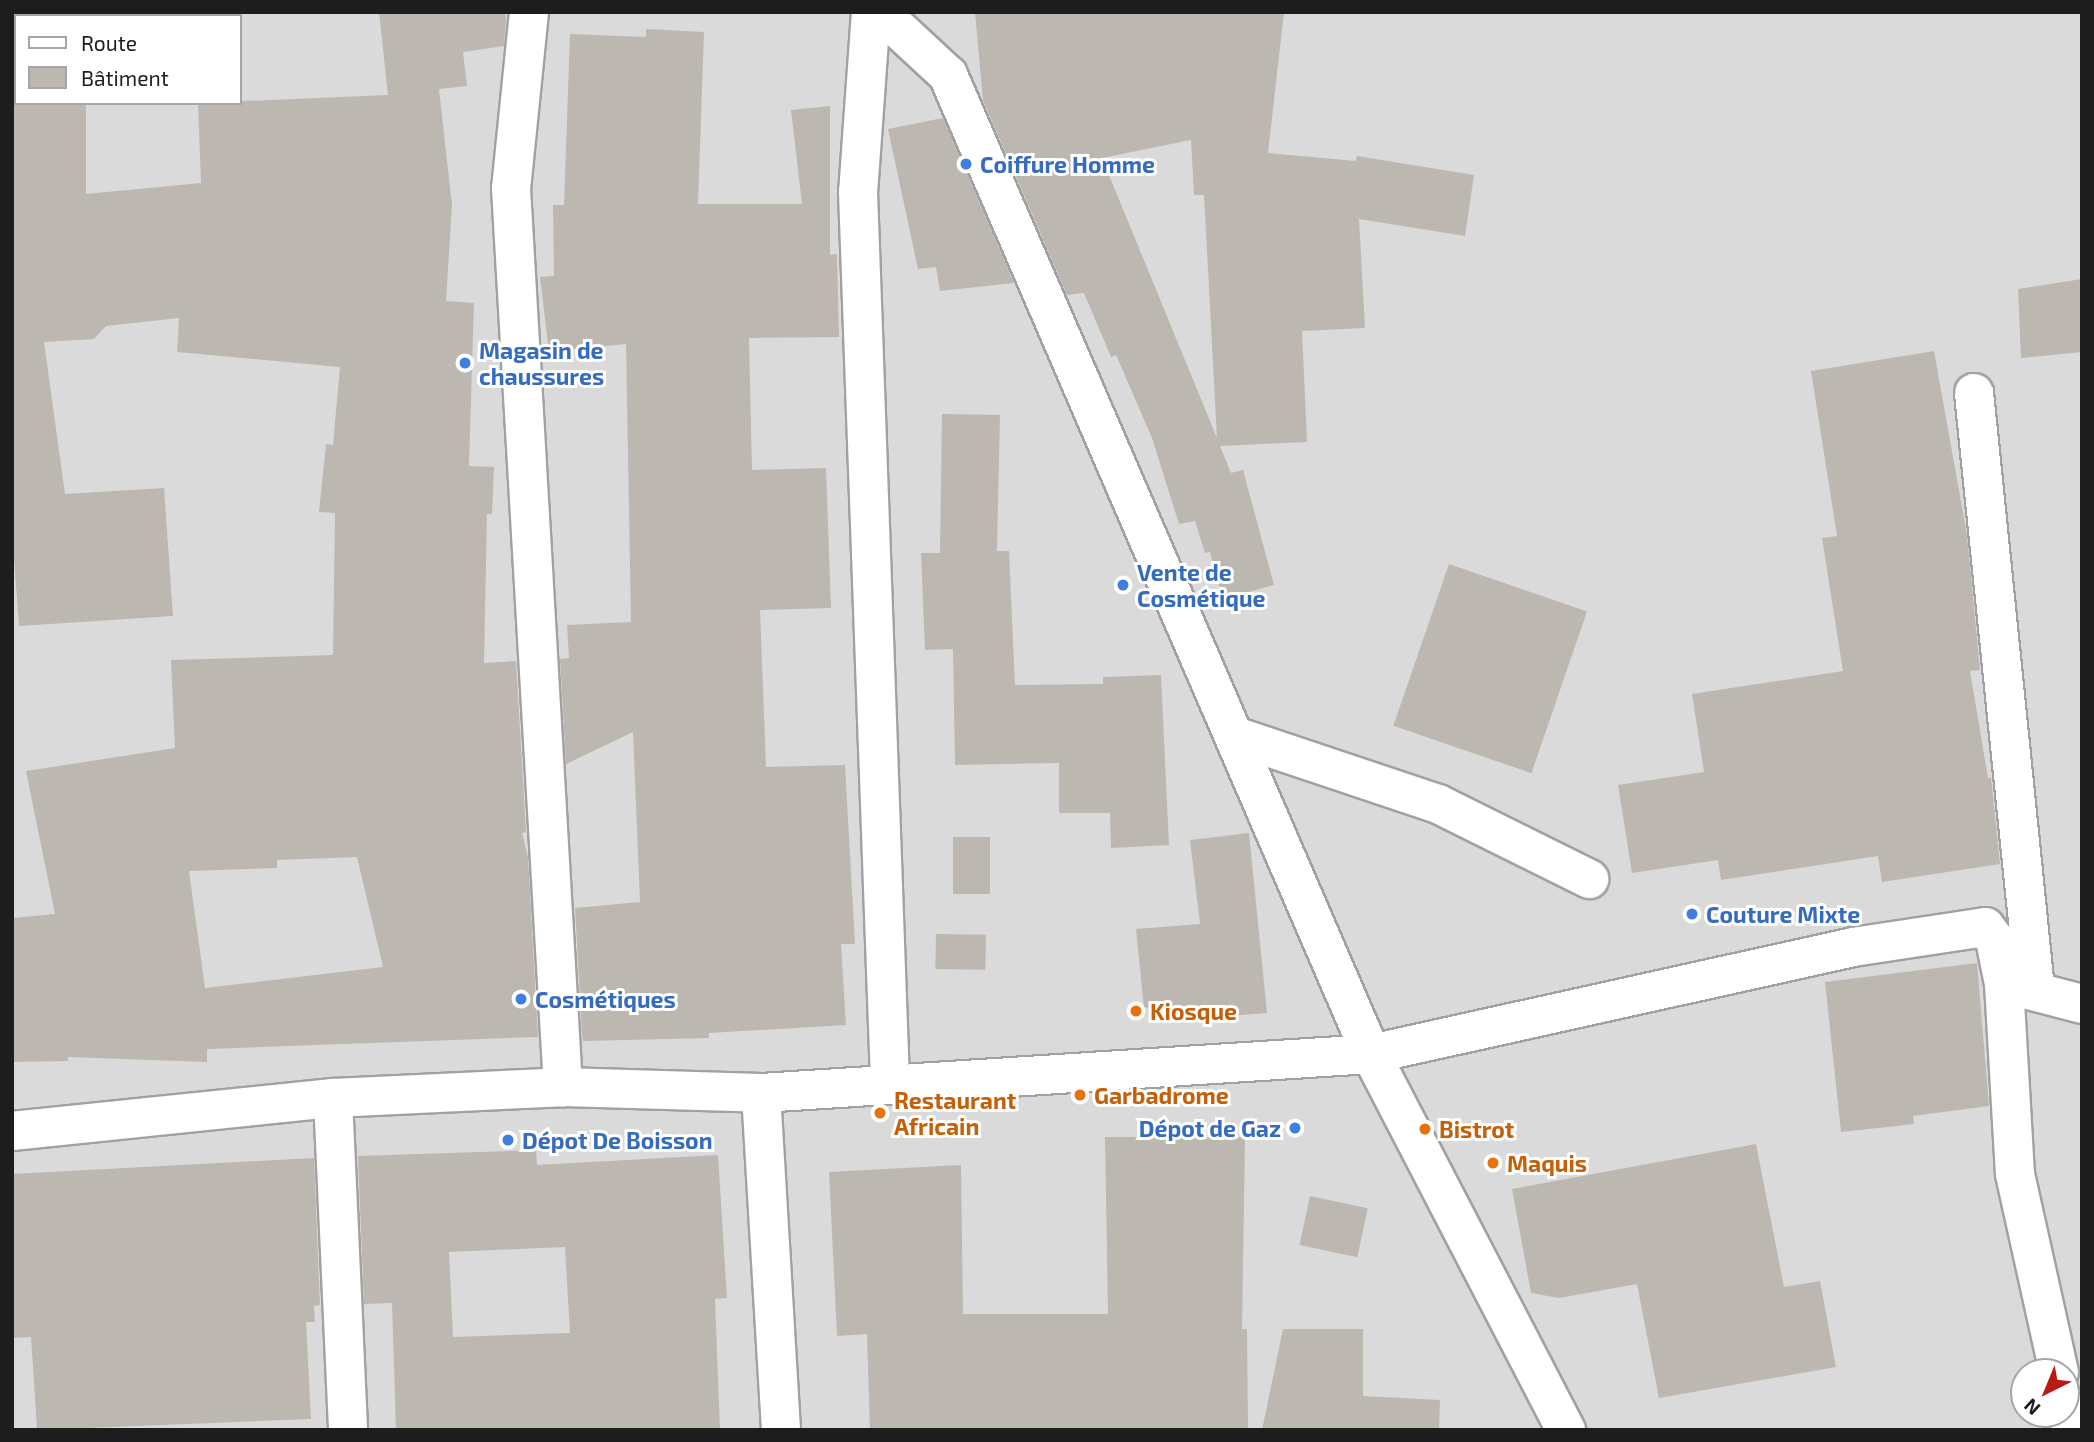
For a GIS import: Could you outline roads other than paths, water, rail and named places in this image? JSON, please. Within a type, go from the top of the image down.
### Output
[{"type":"street","points":[[529,12],[511,188],[563,1087]]},
{"type":"street","points":[[871,12],[858,192],[890,1082]]},
{"type":"street","points":[[880,12],[947,75],[1371,1054],[1566,1430]]},
{"type":"street","points":[[1974,393],[2020,987],[2015,1174],[2056,1358]]},
{"type":"street","points":[[1235,736],[1438,804],[1590,878]]},
{"type":"street","points":[[12,1131],[333,1098],[563,1087],[761,1093],[890,1082],[1371,1054],[1853,947],[1985,928],[1995,940],[2020,987],[2082,1004]]},
{"type":"street","points":[[761,1093],[781,1430]]},
{"type":"street","points":[[333,1098],[348,1430]]},
{"type":"place","name":"Coiffure Homme","points":[[966,164]]},
{"type":"place","name":"Magasin de chaussures","points":[[465,363]]},
{"type":"place","name":"Vente de Cosmétique","points":[[1123,585]]},
{"type":"place","name":"Couture Mixte","points":[[1692,914]]},
{"type":"place","name":"Cosmétiques","points":[[521,999]]},
{"type":"place","name":"Kiosque","points":[[1136,1011]]},
{"type":"place","name":"Garbadrome","points":[[1080,1095]]},
{"type":"place","name":"Restaurant Africain","points":[[880,1113]]},
{"type":"place","name":"Dépot de Gaz","points":[[1295,1128]]},
{"type":"place","name":"Bistrot","points":[[1425,1129]]},
{"type":"place","name":"Dépot De Boisson","points":[[508,1140]]},
{"type":"place","name":"Maquis","points":[[1493,1163]]}]
